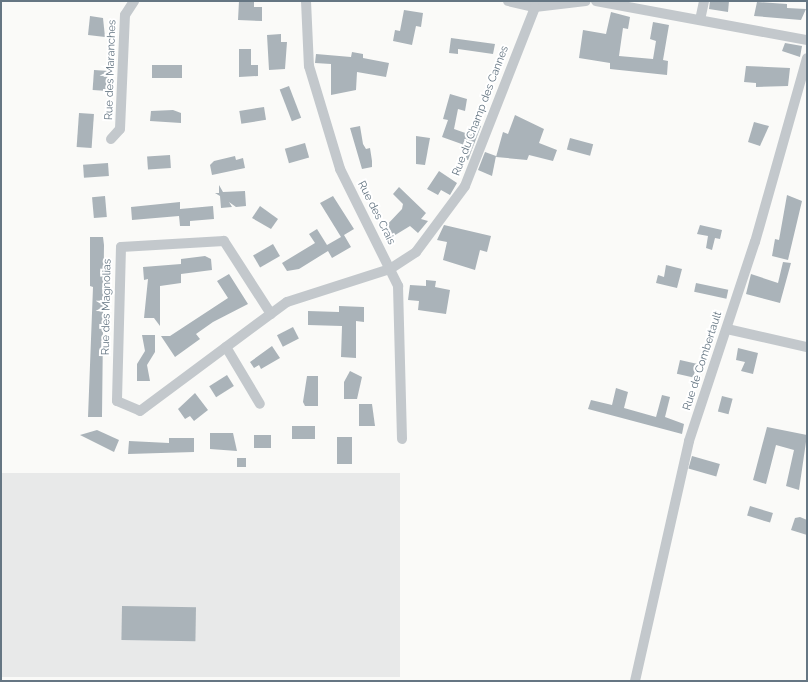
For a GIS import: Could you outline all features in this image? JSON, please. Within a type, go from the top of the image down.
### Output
[{"type":"street","name":"Rue des Maranches","points":[[111,139],[120,129],[125,15],[134,1]]},
{"type":"street","name":"Rue des Crais","points":[[306,1],[309,66],[340,168],[398,286],[402,439]]},
{"type":"street","points":[[508,1],[535,7],[586,1]]},
{"type":"street","points":[[596,1],[807,40]]},
{"type":"street","points":[[700,20],[704,1]]},
{"type":"street","name":"Rue du Champ des Cannes","points":[[390,269],[416,252],[465,186],[535,7]]},
{"type":"street","name":"Rue de Combertault","points":[[636,678],[689,441],[727,328],[807,58]]},
{"type":"street","name":"Rue des Magnolias","points":[[271,314],[224,241],[121,247],[117,401],[140,411],[226,347],[271,314],[287,302],[390,269]]},
{"type":"street","points":[[727,328],[807,347]]},
{"type":"street","points":[[226,347],[260,404]]},
{"type":"shaded area","points":[[1,473],[400,473],[400,677],[1,677]]},
{"type":"building","points":[[239,1],[254,1],[254,7],[262,7],[262,21],[238,20]]},
{"type":"building","points":[[710,1],[729,1],[728,12],[709,9]]},
{"type":"building","points":[[757,2],[787,4],[787,8],[806,9],[801,20],[754,16]]},
{"type":"building","points":[[404,10],[423,13],[421,27],[416,26],[412,45],[393,41],[395,30],[400,31]]},
{"type":"building","points":[[611,12],[630,17],[628,29],[623,28],[619,56],[653,59],[656,41],[650,39],[653,22],[669,25],[663,60],[668,61],[667,75],[610,69],[610,63],[579,58],[583,30],[606,34]]},
{"type":"building","points":[[90,16],[103,18],[105,37],[88,35]]},
{"type":"building","points":[[281,34],[281,42],[287,42],[285,69],[269,70],[267,35]]},
{"type":"building","points":[[451,38],[495,44],[493,54],[458,49],[458,54],[449,53]]},
{"type":"building","points":[[785,43],[802,46],[800,57],[782,51]]},
{"type":"building","points":[[239,49],[251,49],[251,65],[258,65],[258,76],[239,77]]},
{"type":"building","points":[[352,52],[363,54],[363,58],[389,63],[386,77],[357,72],[356,90],[331,95],[331,64],[315,63],[316,54],[351,57]]},
{"type":"building","points":[[152,65],[182,65],[182,78],[152,78]]},
{"type":"building","points":[[746,66],[790,68],[788,86],[756,87],[756,83],[744,82]]},
{"type":"building","points":[[94,70],[109,71],[108,91],[93,90]]},
{"type":"building","points":[[289,86],[301,118],[292,121],[280,90]]},
{"type":"building","points":[[450,94],[467,99],[465,111],[458,109],[454,129],[471,135],[475,124],[481,126],[468,160],[465,159],[470,147],[442,137],[448,120],[443,119]]},
{"type":"building","points":[[264,107],[266,120],[241,124],[239,111]]},
{"type":"building","points":[[173,110],[181,113],[181,123],[150,121],[151,111]]},
{"type":"building","points":[[79,113],[94,114],[92,148],[77,147]]},
{"type":"building","points":[[515,115],[544,129],[539,143],[557,150],[553,161],[529,155],[527,160],[496,157],[503,132],[508,134]]},
{"type":"building","points":[[754,122],[769,126],[760,146],[748,142]]},
{"type":"building","points":[[360,126],[363,144],[366,149],[370,148],[372,161],[372,167],[362,169],[350,128]]},
{"type":"building","points":[[416,136],[430,138],[425,165],[416,164]]},
{"type":"building","points":[[570,138],[593,144],[590,156],[567,150]]},
{"type":"building","points":[[305,143],[309,157],[289,163],[285,149]]},
{"type":"building","points":[[485,152],[496,156],[492,176],[478,170]]},
{"type":"building","points":[[170,155],[171,168],[148,170],[147,157]]},
{"type":"building","points":[[235,156],[236,160],[243,158],[245,168],[212,175],[210,165],[214,161]]},
{"type":"building","points":[[108,163],[109,176],[84,178],[83,165]]},
{"type":"building","points":[[439,171],[457,183],[450,195],[441,190],[438,195],[427,189]]},
{"type":"building","points":[[219,185],[223,192],[245,191],[246,206],[236,207],[229,202],[232,207],[221,208],[220,196],[215,193],[219,193]]},
{"type":"building","points":[[399,187],[426,213],[421,219],[428,221],[418,233],[410,226],[392,237],[385,227],[402,209],[403,204],[393,194]]},
{"type":"building","points":[[787,195],[802,201],[788,260],[772,256],[775,239],[779,240]]},
{"type":"building","points":[[105,196],[107,217],[94,218],[92,197]]},
{"type":"building","points":[[333,196],[354,229],[344,235],[351,247],[332,258],[328,251],[299,269],[287,271],[282,263],[315,243],[309,234],[317,229],[327,245],[341,237],[320,203]]},
{"type":"building","points":[[180,202],[180,209],[213,206],[214,219],[190,221],[190,226],[180,226],[179,216],[132,220],[131,207]]},
{"type":"building","points":[[260,206],[278,219],[271,229],[252,218]]},
{"type":"building","points":[[444,225],[491,236],[487,252],[480,250],[475,270],[443,260],[447,242],[437,240]]},
{"type":"building","points":[[700,225],[722,230],[720,239],[715,238],[712,250],[706,248],[708,236],[697,234]]},
{"type":"building","points":[[90,237],[103,237],[104,245],[102,417],[88,417],[93,287],[90,286]]},
{"type":"building","points":[[273,244],[280,256],[260,268],[253,256]]},
{"type":"building","points":[[205,256],[211,259],[212,270],[181,274],[181,283],[160,286],[160,326],[154,318],[144,318],[148,279],[144,280],[143,267],[181,264],[181,259]]},
{"type":"building","points":[[783,262],[791,263],[780,303],[746,294],[751,274],[778,283]]},
{"type":"building","points":[[666,265],[682,269],[677,288],[656,283],[658,275],[664,277]]},
{"type":"building","points":[[229,274],[248,304],[213,322],[196,334],[200,339],[175,357],[161,336],[170,336],[228,298],[217,281]]},
{"type":"building","points":[[426,280],[436,281],[435,287],[450,290],[446,314],[418,310],[419,301],[408,300],[410,285],[426,286]]},
{"type":"building","points":[[696,283],[728,290],[726,299],[694,292]]},
{"type":"building","points":[[339,306],[364,307],[364,322],[356,321],[356,358],[341,357],[342,326],[308,325],[308,311],[339,312]]},
{"type":"building","points":[[293,327],[299,339],[283,347],[277,335]]},
{"type":"building","points":[[142,335],[155,335],[155,352],[147,365],[150,381],[137,381],[137,364],[145,351]]},
{"type":"building","points":[[272,346],[280,358],[261,369],[259,365],[254,368],[250,362]]},
{"type":"building","points":[[738,348],[758,353],[753,374],[741,371],[745,362],[736,360]]},
{"type":"building","points":[[680,360],[697,364],[693,377],[677,374]]},
{"type":"building","points":[[350,371],[362,377],[357,399],[344,399],[344,382]]},
{"type":"building","points":[[227,375],[234,386],[216,397],[209,386]]},
{"type":"building","points":[[307,376],[318,376],[318,406],[305,406],[303,402]]},
{"type":"building","points":[[616,388],[628,392],[624,408],[656,417],[662,395],[670,397],[665,417],[684,424],[682,434],[588,409],[591,400],[612,405]]},
{"type":"building","points":[[195,393],[208,410],[194,421],[190,416],[185,419],[178,409]]},
{"type":"building","points":[[722,396],[733,399],[728,414],[718,411]]},
{"type":"building","points":[[359,404],[372,404],[375,426],[359,426]]},
{"type":"building","points":[[292,426],[315,426],[315,439],[292,439]]},
{"type":"building","points":[[767,427],[807,435],[799,490],[786,486],[794,450],[776,445],[766,484],[753,480]]},
{"type":"building","points":[[97,430],[119,440],[114,452],[80,435]]},
{"type":"building","points":[[210,433],[233,433],[237,451],[210,449]]},
{"type":"building","points":[[254,435],[271,435],[271,448],[254,448]]},
{"type":"building","points":[[337,437],[352,437],[352,464],[337,464]]},
{"type":"building","points":[[169,438],[194,438],[194,452],[128,454],[129,441],[169,443]]},
{"type":"building","points":[[692,456],[720,464],[716,476],[688,468]]},
{"type":"building","points":[[237,458],[246,458],[246,467],[237,467]]},
{"type":"building","points":[[750,506],[773,513],[770,523],[747,516]]},
{"type":"building","points":[[800,517],[807,520],[807,535],[791,530],[795,518]]},
{"type":"building","points":[[122,606],[196,607],[195,641],[121,640]]}]
